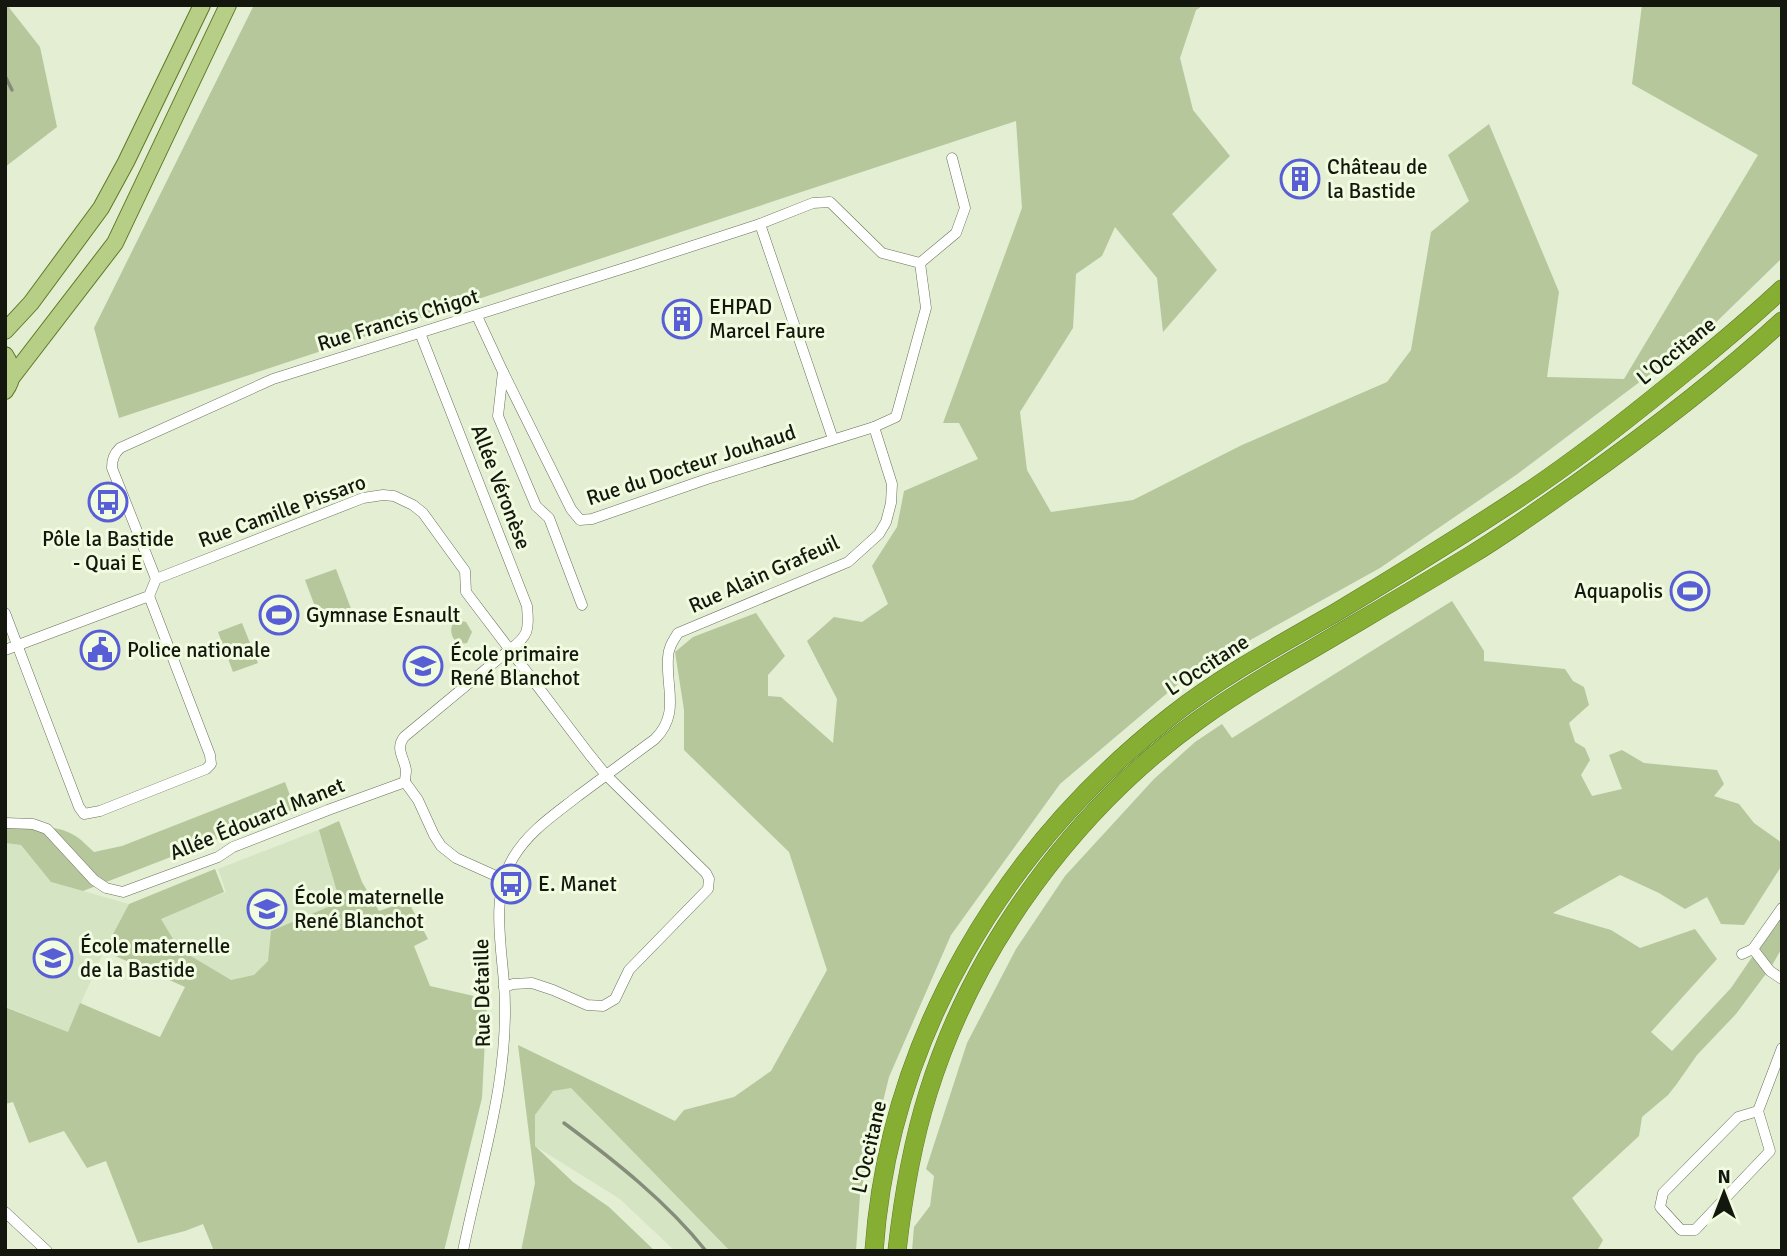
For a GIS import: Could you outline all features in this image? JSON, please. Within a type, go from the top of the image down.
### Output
[{"type":"highway","name":"L'Occitane","points":[[874,1251],[884,1169],[914,1065],[937,1006],[973,938],[1008,884],[1044,838],[1081,798],[1114,765],[1171,716],[1239,669],[1391,580],[1559,471],[1656,397],[1782,289]]},
{"type":"highway","name":"L'Occitane","points":[[897,1251],[916,1136],[929,1090],[961,1007],[993,948],[1042,873],[1099,806],[1156,752],[1199,719],[1241,691],[1473,554],[1578,482],[1658,424],[1782,321]]},
{"type":"main road","points":[[5,331],[31,303],[101,208],[202,5]]},
{"type":"main road","points":[[9,384],[116,243],[228,5]]},
{"type":"main road","points":[[5,355],[12,368],[9,384]]},
{"type":"street","points":[[760,224],[833,439],[874,427],[896,417],[904,390],[926,308],[920,263],[956,233],[965,208],[951,158]]},
{"type":"street","name":"Rue Francis Chigot","points":[[156,579],[112,468],[114,454],[120,448],[273,379],[760,224],[813,203],[830,202],[882,253],[920,263]]},
{"type":"street","name":"Rue du Docteur Jouhaud","points":[[477,316],[566,499],[580,520],[592,519],[833,439]]},
{"type":"street","name":"Allée Véronèse","points":[[420,333],[527,606],[528,629],[522,641],[509,650]]},
{"type":"street","points":[[503,372],[498,416],[537,506],[549,517],[582,605]]},
{"type":"street","name":"Rue Alain Grafeuil","points":[[606,775],[663,731],[671,701],[667,657],[671,643],[678,633],[848,562],[879,534],[886,523],[892,484],[874,427]]},
{"type":"street","name":"Rue Camille Pissaro","points":[[156,579],[363,498],[383,495],[403,499],[422,513],[465,571],[466,592],[606,775],[709,879],[708,889],[629,970],[615,999],[603,1006],[587,1005],[532,983],[504,987]]},
{"type":"street","points":[[5,613],[79,807],[85,814],[100,811],[206,769],[211,764],[211,755],[149,596],[156,579]]},
{"type":"street","points":[[5,650],[149,596]]},
{"type":"street","points":[[505,880],[456,858],[441,846],[418,800],[405,782],[406,770],[399,750],[401,742],[509,650]]},
{"type":"street","name":"Rue Détaille","points":[[463,1251],[499,1090],[505,1032],[499,913],[501,893],[510,863],[529,835],[606,775]]},
{"type":"street","name":"Allée Édouard Manet","points":[[5,822],[33,824],[47,829],[94,880],[106,888],[123,892],[405,782]]},
{"type":"street","points":[[1742,954],[1753,949],[1782,908]]},
{"type":"street","points":[[1753,949],[1770,971],[1782,979]]},
{"type":"street","points":[[1758,1111],[1738,1117],[1663,1193],[1660,1207],[1681,1230],[1695,1230],[1770,1151],[1758,1111],[1782,1048]]},
{"type":"street","points":[[5,1212],[47,1251]]},
{"type":"shaded area","points":[[5,5],[40,47],[57,127],[5,167]]},
{"type":"shaded area","points":[[254,5],[1204,5],[1196,10],[1180,58],[1193,110],[1230,156],[1172,214],[1217,270],[1163,332],[1157,278],[1115,227],[1102,256],[1076,274],[1073,328],[1020,412],[1027,470],[1051,512],[1133,500],[1242,445],[1387,382],[1411,350],[1431,232],[1469,201],[1448,155],[1489,124],[1559,292],[1547,377],[1624,379],[1758,155],[1632,84],[1642,5],[1782,5],[1782,258],[1706,332],[1516,475],[1380,568],[1191,673],[1060,784],[951,935],[889,1077],[860,1195],[856,1251],[730,1251],[571,1088],[553,1091],[535,1115],[535,1146],[573,1182],[609,1207],[655,1251],[521,1251],[535,1183],[518,1045],[675,1121],[684,1110],[734,1097],[771,1071],[827,970],[789,852],[684,750],[684,710],[675,652],[693,637],[756,613],[785,656],[768,675],[768,696],[781,697],[833,743],[837,699],[807,641],[834,617],[862,622],[888,604],[872,566],[897,527],[904,491],[978,459],[959,423],[943,423],[1022,208],[1016,121],[119,418],[94,328]]},
{"type":"shaded area","points":[[336,569],[353,614],[322,625],[305,580]]},
{"type":"shaded area","points":[[1452,601],[1484,651],[1484,661],[1565,669],[1573,681],[1584,687],[1589,705],[1569,723],[1575,742],[1585,748],[1590,760],[1581,775],[1592,796],[1622,789],[1609,755],[1622,750],[1644,763],[1717,770],[1724,784],[1714,796],[1739,804],[1754,823],[1782,843],[1782,865],[1744,925],[1721,924],[1707,897],[1685,909],[1659,893],[1620,875],[1553,913],[1611,930],[1640,948],[1695,929],[1717,959],[1651,1032],[1672,1051],[1731,988],[1782,913],[1782,948],[1771,967],[1736,1014],[1697,1055],[1668,1095],[1642,1117],[1639,1136],[1572,1198],[1603,1240],[1597,1251],[912,1251],[914,1227],[930,1206],[934,1176],[926,1169],[967,1043],[1016,949],[1065,876],[1154,779],[1195,742],[1222,724],[1232,738]]},
{"type":"shaded area","points":[[458,620],[466,622],[472,632],[467,643],[459,643],[452,635],[453,623]]},
{"type":"shaded area","points":[[242,623],[258,663],[233,672],[218,632]]},
{"type":"shaded area","points":[[285,782],[295,809],[83,891],[51,882],[21,845],[5,843],[5,828],[42,827],[69,833],[94,852],[122,846]]},
{"type":"shaded area","points":[[339,821],[362,882],[379,911],[408,901],[428,939],[414,946],[430,986],[487,999],[482,1098],[444,1251],[214,1251],[203,1224],[138,1243],[106,1161],[87,1168],[64,1131],[29,1143],[13,1102],[5,1104],[5,1007],[68,1032],[80,1003],[160,1037],[185,987],[104,951],[129,904],[215,869],[224,892],[161,919],[179,949],[231,980],[254,975],[268,961],[271,931],[340,902],[319,830]]},
{"type":"shaded area","name":"École maternelle René Blanchot","points":[[321,829],[362,938],[233,991],[141,926],[226,892],[218,869]]},
{"type":"shaded area","points":[[5,843],[21,845],[51,882],[129,904],[104,951],[68,1032],[5,1006]]},
{"type":"shaded area","points":[[571,1088],[730,1251],[675,1251],[620,1199],[535,1146],[535,1115],[553,1091]]},
{"type":"railway","points":[[5,76],[12,90]]},
{"type":"railway","points":[[564,1123],[657,1199],[706,1251]]},
{"type":"place","name":"Château de la Bastide","points":[[1300,179]]},
{"type":"place","name":"EHPAD Marcel Faure","points":[[682,319]]},
{"type":"place","name":"Pôle la Bastide - Quai E","points":[[108,502]]},
{"type":"place","name":"Aquapolis","points":[[1690,591]]},
{"type":"place","name":"Gymnase Esnault","points":[[279,615]]},
{"type":"place","name":"Police nationale","points":[[100,650]]},
{"type":"place","name":"École primaire René Blanchot","points":[[423,666]]},
{"type":"place","name":"E. Manet","points":[[511,884]]},
{"type":"place","name":"École maternelle René Blanchot","points":[[267,909]]},
{"type":"place","name":"École maternelle de la Bastide","points":[[53,958]]}]
